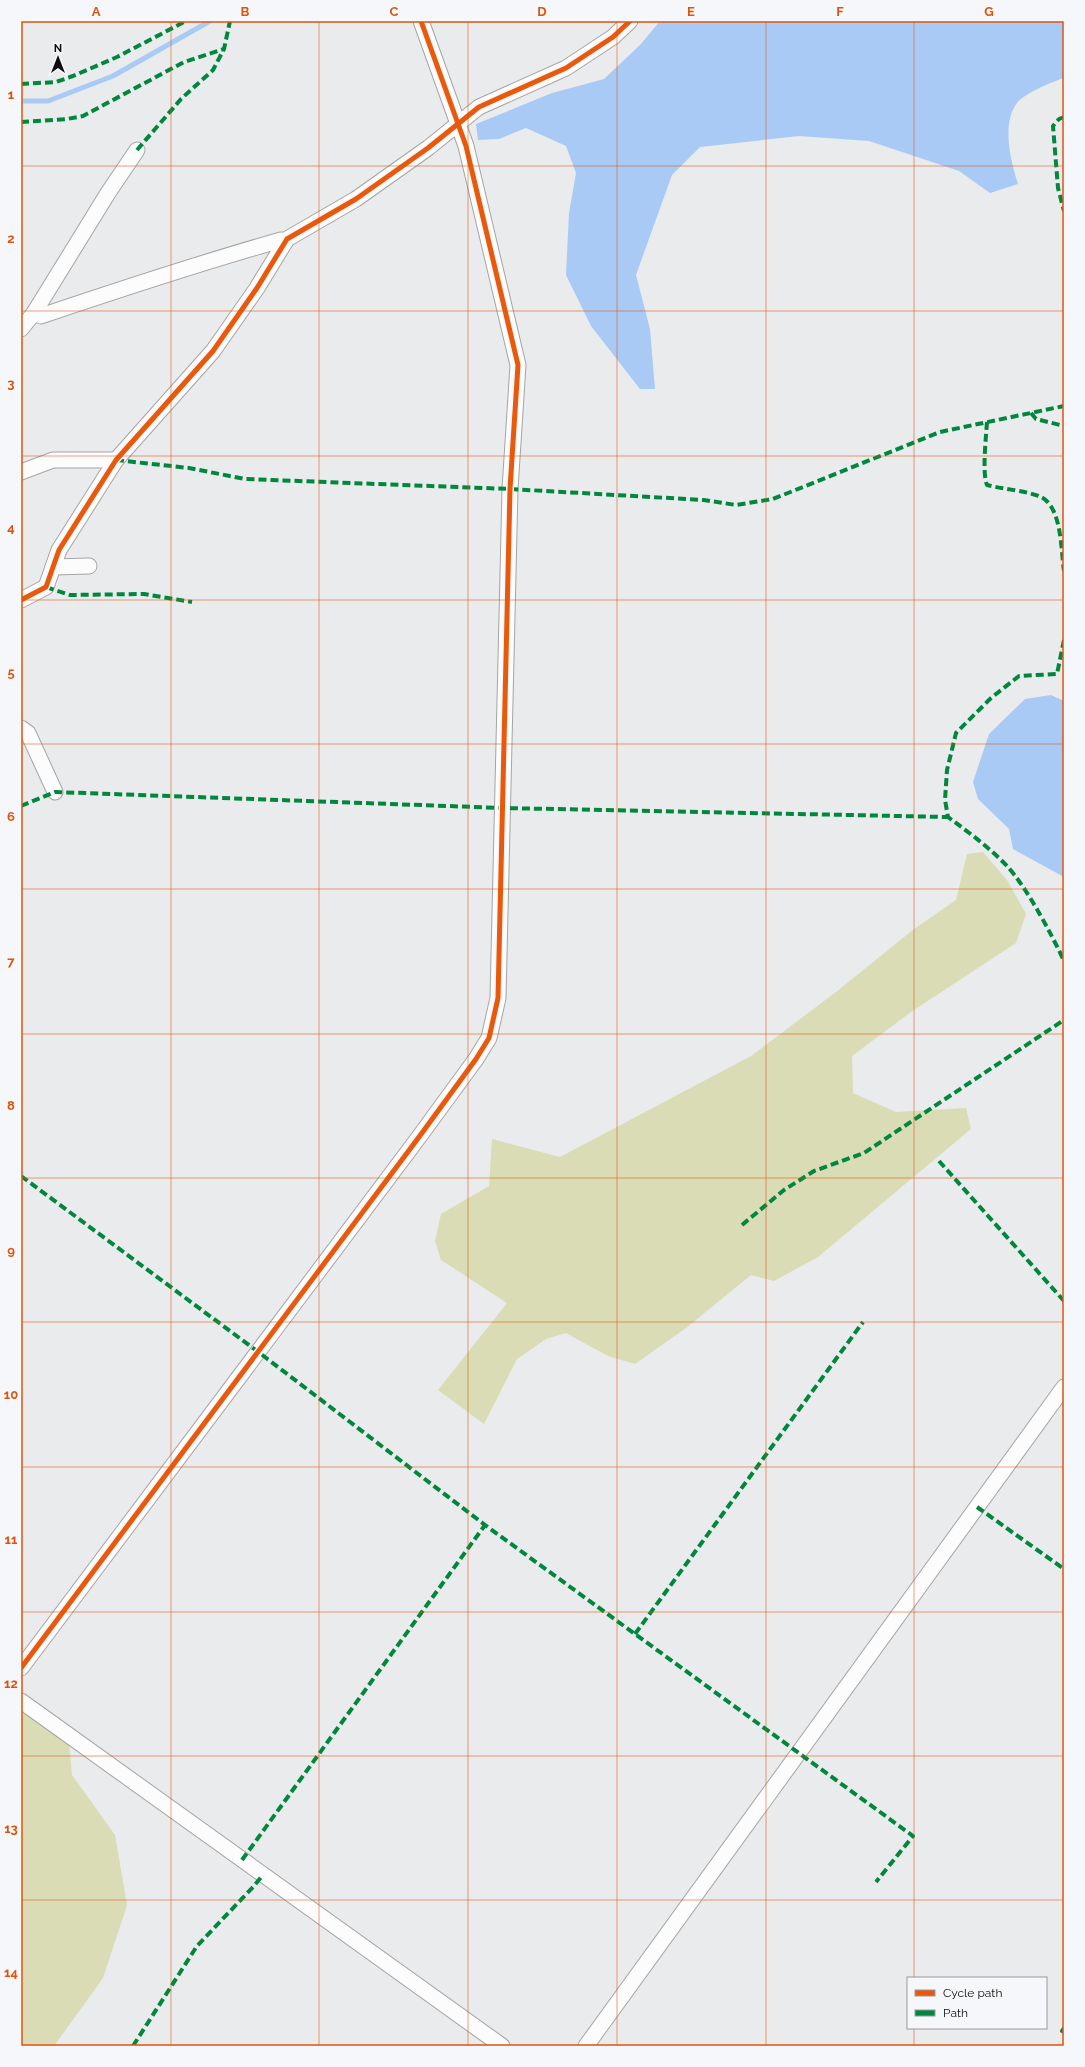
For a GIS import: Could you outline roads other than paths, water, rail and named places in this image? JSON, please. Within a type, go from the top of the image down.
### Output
[{"type":"street","points":[[21,1668],[419,1137],[476,1059],[489,1038],[498,998],[510,489],[518,365],[466,146],[421,21]]},
{"type":"street","points":[[21,600],[46,587],[60,550],[116,460],[213,351],[257,288],[285,242],[356,199],[458,126],[480,107],[566,68],[613,38],[630,21]]},
{"type":"street","points":[[21,329],[34,313],[108,193],[137,150]]},
{"type":"street","points":[[34,313],[41,316],[122,288],[219,258],[281,240],[285,242]]},
{"type":"street","points":[[21,472],[53,460],[116,460]]},
{"type":"street","points":[[53,567],[89,566]]},
{"type":"street","points":[[21,728],[28,733],[55,792]]},
{"type":"street","points":[[586,2046],[1064,1387]]},
{"type":"street","points":[[21,1701],[502,2046]]},
{"type":"water","points":[[660,21],[1064,21],[1064,78],[1026,95],[1017,103],[1009,121],[1008,132],[1010,154],[1018,184],[990,193],[959,171],[869,141],[799,136],[700,147],[672,175],[636,275],[650,329],[655,389],[640,389],[591,326],[566,275],[569,213],[576,173],[566,146],[526,128],[499,139],[478,140],[476,124],[552,93],[604,79],[641,44]]},
{"type":"water","points":[[1051,695],[1064,701],[1064,877],[1013,849],[1009,829],[978,799],[973,782],[989,734],[1025,699]]},
{"type":"waterway","points":[[21,101],[48,101],[113,76],[210,21]]}]
